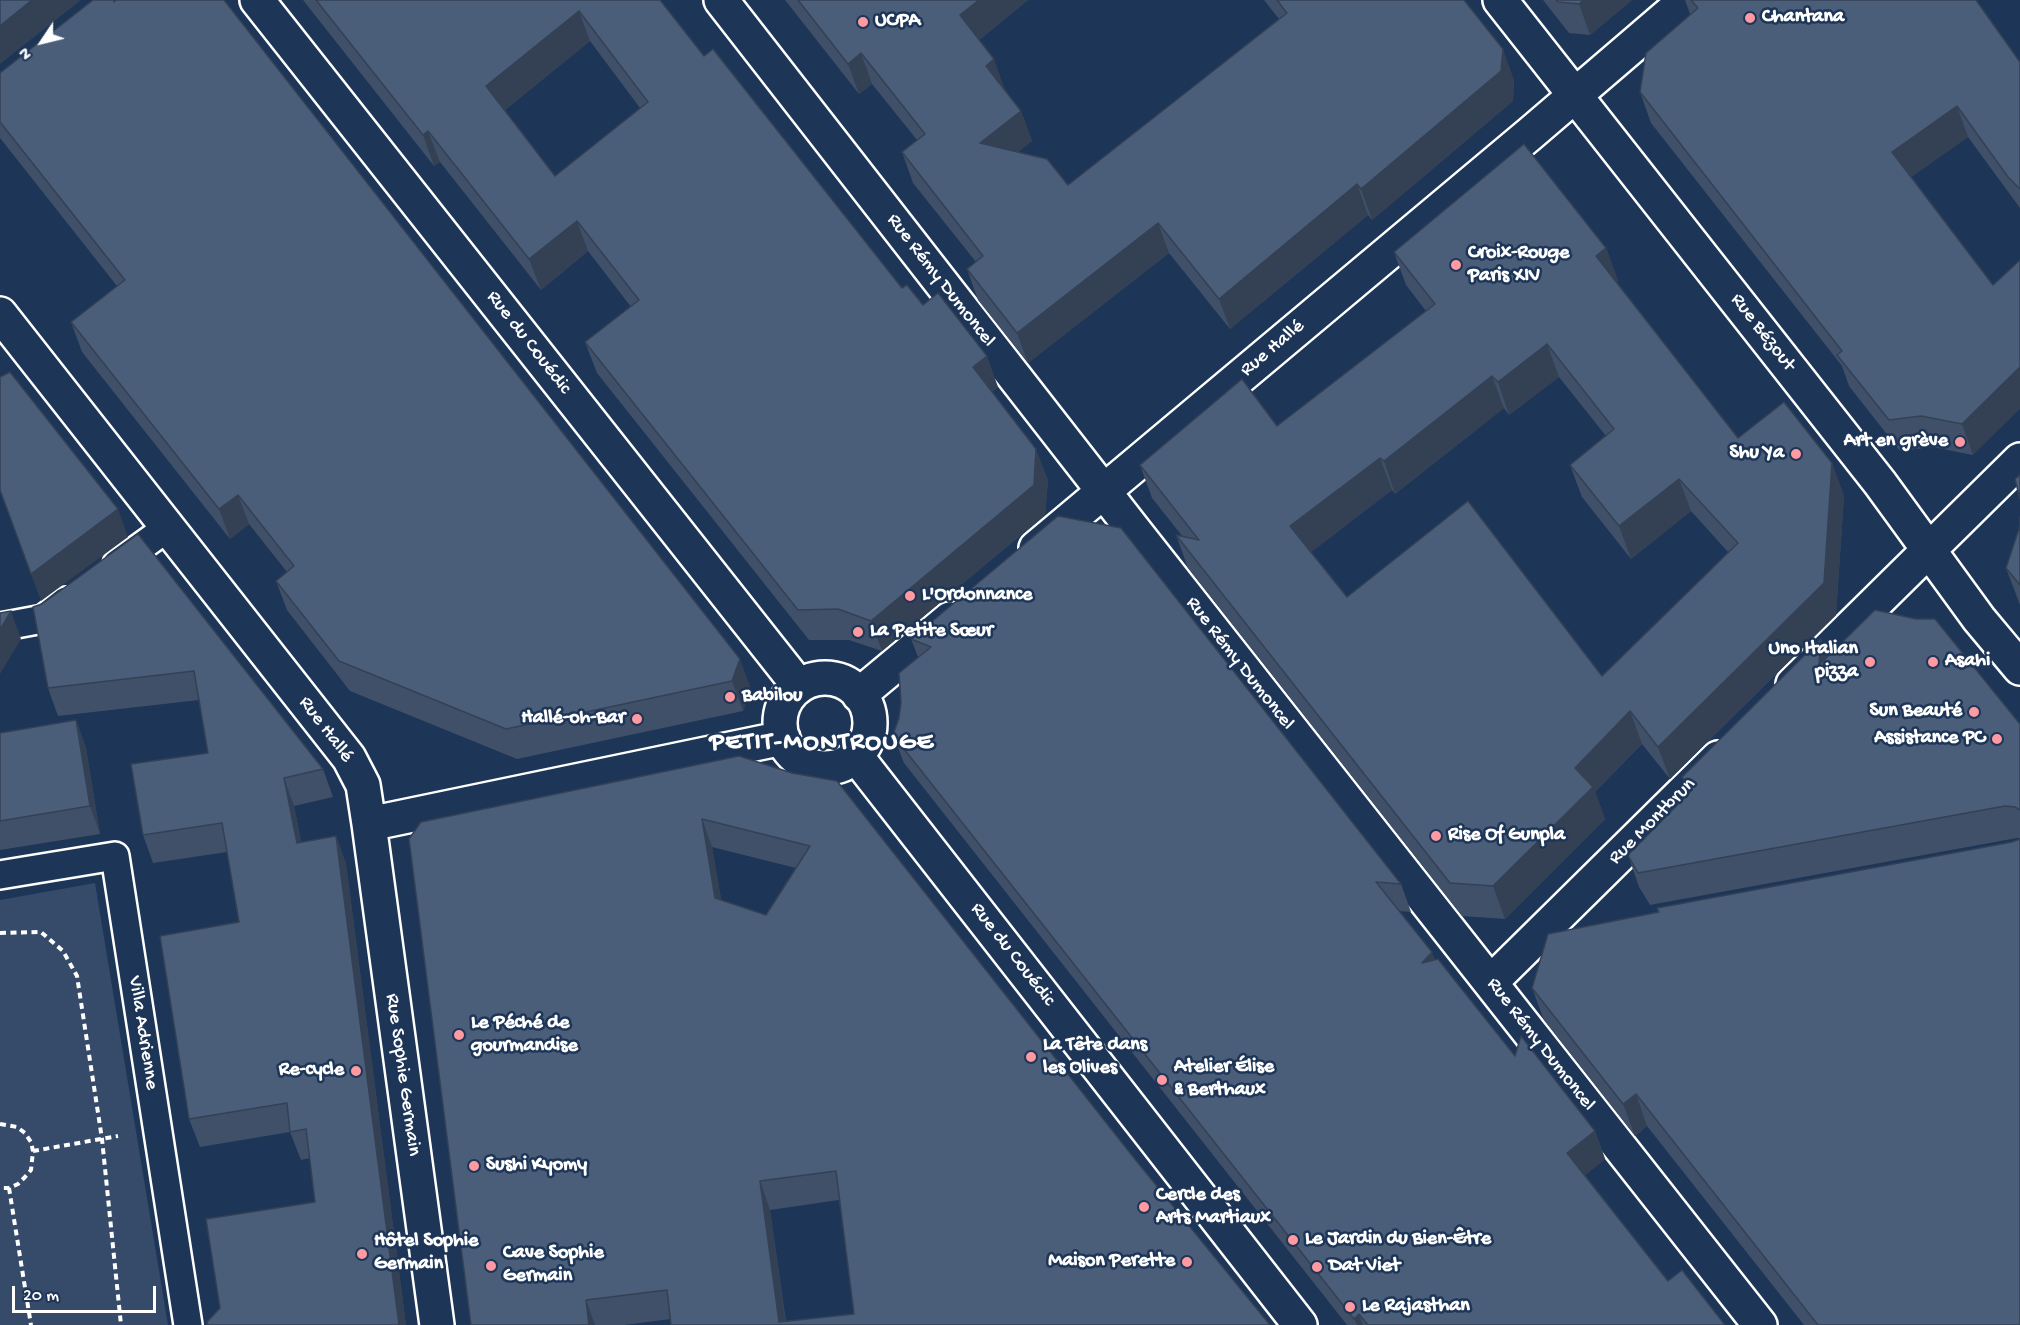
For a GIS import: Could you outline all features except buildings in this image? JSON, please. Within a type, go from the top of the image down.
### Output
[{"type":"street","name":"Rue du Couédic","points":[[257,0],[799,686]]},
{"type":"street","name":"Rue Rémy Dumoncel","points":[[722,0],[1103,491],[1760,1325]]},
{"type":"street","name":"Rue Bézout","points":[[1500,0],[1865,464],[1978,619],[2020,668]]},
{"type":"street","name":"Rue Hallé","points":[[1015,565],[1531,133],[1686,0]]},
{"type":"street","name":"Rue Hallé","points":[[0,314],[348,758],[363,785],[369,824]]},
{"type":"street","points":[[1772,704],[2020,460]]},
{"type":"street","points":[[860,695],[971,602]]},
{"type":"street","points":[[826,678],[839,680],[852,687],[860,695],[868,708],[869,734],[864,746],[856,756],[843,765],[829,768],[814,767],[800,761],[789,751],[780,724],[782,709],[789,696],[799,686],[812,680],[826,678]]},
{"type":"street","points":[[369,824],[783,738]]},
{"type":"street","name":"Rue Montbrun","points":[[1491,982],[1738,738]]},
{"type":"street","name":"Rue du Couédic","points":[[856,756],[1300,1325]]},
{"type":"street","name":"Rue Sophie Germain","points":[[369,824],[437,1325]]},
{"type":"street","points":[[1527,947],[1581,937]]},
{"type":"lane","points":[[0,627],[43,619],[166,528]]},
{"type":"lane","name":"Villa Adrienne","points":[[0,875],[115,856],[188,1325]]},
{"type":"path","points":[[0,933],[41,932],[63,951],[77,976],[102,1139],[121,1325]]},
{"type":"path","points":[[0,1124],[17,1127],[25,1133],[31,1142],[33,1151],[31,1170],[18,1184],[9,1188],[0,1188]]},
{"type":"path","points":[[33,1151],[158,1130]]},
{"type":"path","points":[[9,1188],[31,1325]]},
{"type":"shaded area","points":[[95,883],[168,1325],[0,1325],[0,900]]},
{"type":"place","name":"Chantana","points":[[1750,18]]},
{"type":"place","name":"UCPA","points":[[863,22]]},
{"type":"place","name":"Croix-Rouge Paris XIV","points":[[1456,265]]},
{"type":"place","name":"Art en grève","points":[[1960,442]]},
{"type":"place","name":"Shu Ya","points":[[1796,454]]},
{"type":"place","name":"L'Ordonnance","points":[[910,596]]},
{"type":"place","name":"La Petite Sœur","points":[[858,632]]},
{"type":"place","name":"Uno Italian pizza","points":[[1870,662]]},
{"type":"place","name":"Asahi","points":[[1933,662]]},
{"type":"place","name":"Babilou","points":[[730,697]]},
{"type":"place","name":"Sun Beauté","points":[[1974,712]]},
{"type":"place","name":"Hallé-oh-Bar","points":[[637,719]]},
{"type":"place","name":"Assistance PC","points":[[1997,739]]},
{"type":"place","name":"Rise Of Gunpla","points":[[1436,836]]},
{"type":"place","name":"Le Péché de gourmandise","points":[[459,1035]]},
{"type":"place","name":"La Tête dans les Olives","points":[[1031,1057]]},
{"type":"place","name":"Re-cycle","points":[[356,1071]]},
{"type":"place","name":"Atelier Élise & Berthaux","points":[[1162,1080]]},
{"type":"place","name":"Sushi Kyomy","points":[[474,1166]]},
{"type":"place","name":"Cercle des Arts Martiaux","points":[[1144,1207]]},
{"type":"place","name":"Le Jardin du Bien-Être","points":[[1293,1240]]},
{"type":"place","name":"Hôtel Sophie Germain","points":[[362,1254]]},
{"type":"place","name":"Maison Perette","points":[[1187,1262]]},
{"type":"place","name":"Cave Sophie Germain","points":[[491,1266]]},
{"type":"place","name":"Dat Viet","points":[[1317,1267]]},
{"type":"place","name":"Le Rajasthan","points":[[1350,1307]]},
{"type":"district","name":"PETIT-MONTROUGE","points":[[822,744]]}]
